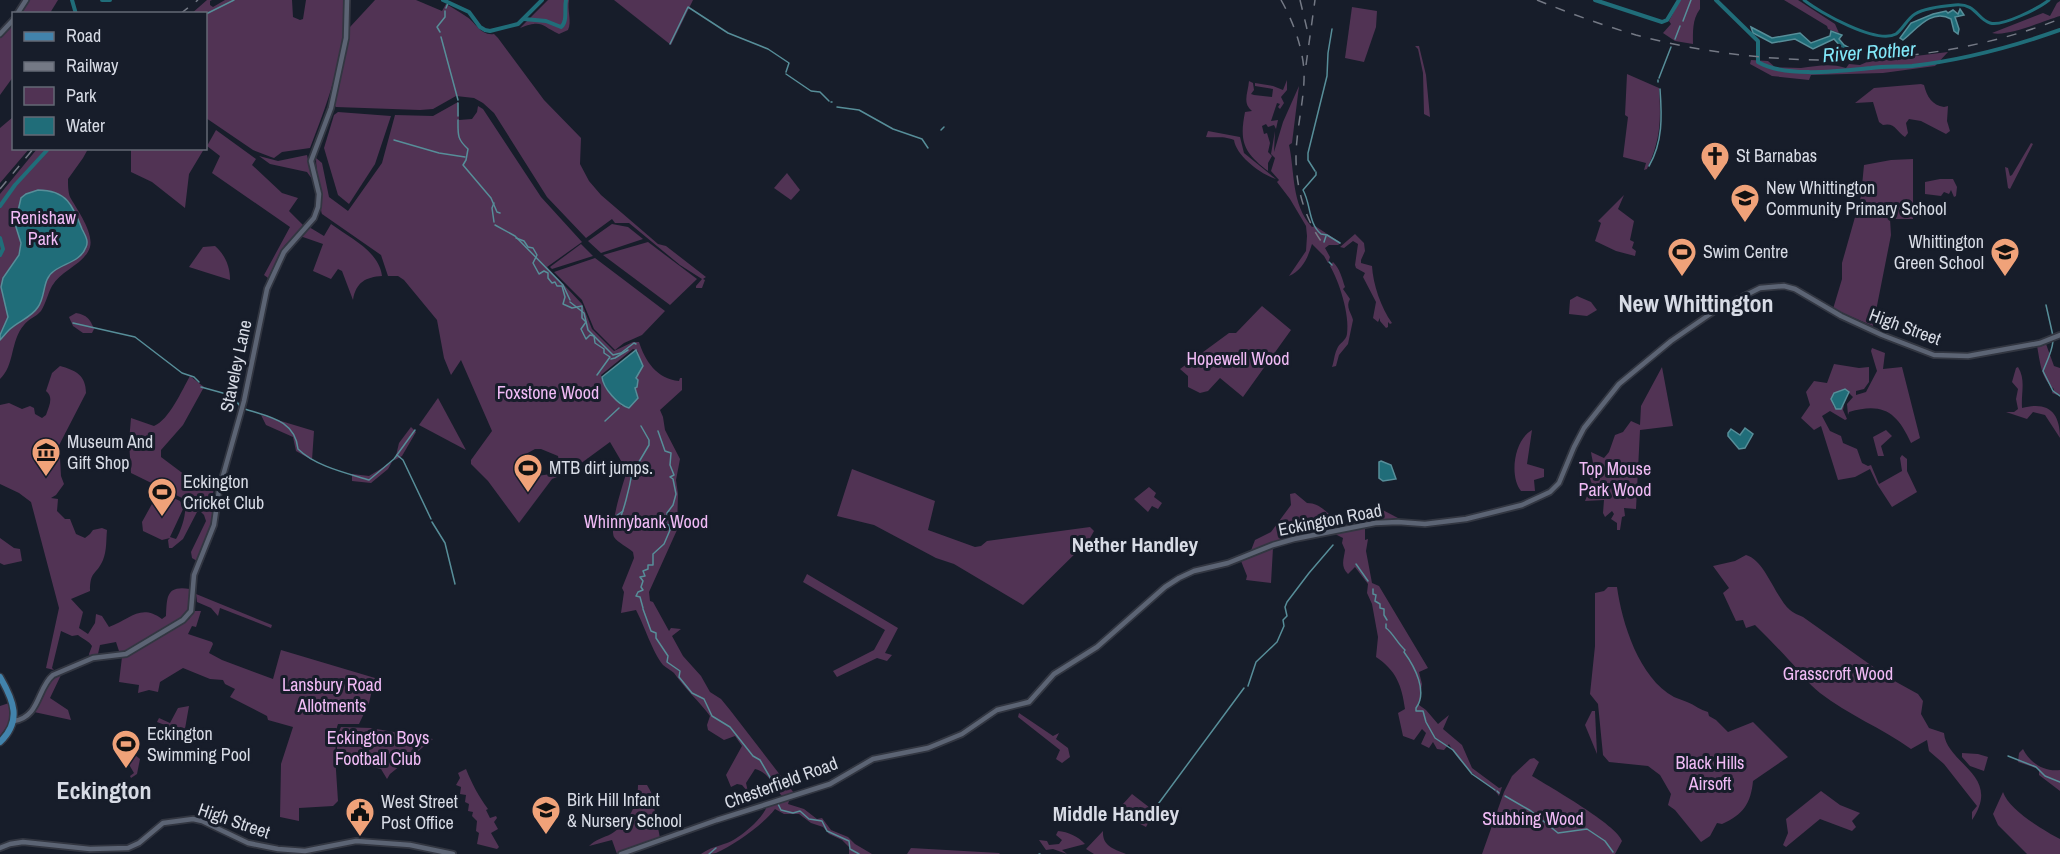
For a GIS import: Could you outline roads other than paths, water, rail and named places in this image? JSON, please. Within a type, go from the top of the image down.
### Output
[{"type":"main road","name":"Staveley Lane","points":[[14,720],[26,717],[39,702],[48,680],[57,673],[93,658],[126,654],[183,620],[192,609],[194,575],[214,525],[219,490],[244,401],[267,289],[284,252],[314,218],[318,207],[319,194],[311,161],[331,108],[346,38],[347,0]]},
{"type":"main road","points":[[0,34],[12,21]]},
{"type":"main road","name":"High Street","points":[[1554,489],[1561,480],[1574,447],[1588,422],[1608,395],[1635,369],[1678,336],[1748,292],[1766,286],[1795,288],[1829,310],[1882,335],[1934,355],[1968,356],[2040,343],[2060,335]]},
{"type":"main road","name":"Eckington Road","points":[[1125,621],[1179,578],[1194,571],[1228,563],[1273,545],[1375,523],[1425,524],[1466,519],[1522,505],[1554,489]]},
{"type":"main road","name":"Chesterfield Road","points":[[621,854],[830,784],[873,759],[915,752],[962,734],[992,712],[1029,702],[1054,674],[1097,647],[1125,621]]},
{"type":"main road","points":[[0,677],[11,698],[14,720],[12,728],[0,742]]},
{"type":"main road","name":"High Street","points":[[0,848],[22,842],[92,849],[130,847],[167,822],[196,819],[248,843],[278,849],[305,851],[356,841],[407,845],[453,854]]},
{"type":"water","points":[[1960,9],[1964,15],[1955,17],[1959,29],[1958,34],[1954,31],[1951,19],[1937,16],[1924,22],[1903,40],[1900,38],[1911,23],[1946,11],[1948,13],[1953,10],[1958,14]]},
{"type":"water","points":[[1751,27],[1772,38],[1800,33],[1811,43],[1830,36],[1831,31],[1842,35],[1839,39],[1853,50],[1838,51],[1841,47],[1834,39],[1813,49],[1795,39],[1772,43],[1753,33]]},
{"type":"water","points":[[38,190],[56,193],[68,201],[87,240],[87,245],[80,256],[50,274],[35,311],[0,340],[8,317],[1,287],[3,278],[19,255],[21,243],[15,224],[21,198]]},
{"type":"water","points":[[636,350],[643,366],[636,378],[638,380],[635,388],[638,398],[629,408],[612,396],[602,377]]},
{"type":"water","points":[[1845,389],[1849,392],[1841,409],[1836,409],[1831,399],[1834,393]]},
{"type":"water","points":[[1745,428],[1753,434],[1745,448],[1739,449],[1728,436],[1731,429],[1740,435]]},
{"type":"water","points":[[1379,462],[1391,465],[1396,479],[1383,481],[1379,478]]},
{"type":"waterway","name":"River Rother","points":[[72,0],[75,12]]},
{"type":"waterway","name":"River Rother","points":[[102,0],[110,0]]},
{"type":"waterway","points":[[207,14],[234,0]]},
{"type":"waterway","name":"River Rother","points":[[443,0],[469,12],[480,27],[490,31],[518,24],[542,0]]},
{"type":"waterway","points":[[524,19],[546,21],[561,27],[565,18],[566,0]]},
{"type":"waterway","name":"River Rother","points":[[1595,0],[1662,22],[1667,20],[1679,0]]},
{"type":"waterway","points":[[1683,21],[1691,0]]},
{"type":"waterway","name":"River Rother","points":[[1716,0],[1758,41],[1758,62],[1769,67],[1797,72],[1829,72],[1931,63],[1987,52],[2060,30]]},
{"type":"waterway","points":[[1804,0],[1849,26],[1876,35],[1887,36],[1896,34],[1915,14],[1929,9],[1968,6],[1986,21],[1996,23],[2020,16],[2049,0]]},
{"type":"waterway","name":"River Rother","points":[[446,8],[448,3]]},
{"type":"waterway","points":[[670,44],[688,7],[728,33],[768,49],[789,63],[786,72]]},
{"type":"waterway","points":[[440,32],[437,27],[445,17],[445,11]]},
{"type":"waterway","points":[[1675,39],[1680,26]]},
{"type":"waterway","points":[[1315,171],[1308,160],[1308,153],[1327,76],[1332,29]]},
{"type":"waterway","points":[[441,37],[458,100]]},
{"type":"waterway","points":[[1659,78],[1671,47]]},
{"type":"waterway","points":[[786,74],[811,91],[820,92],[829,101]]},
{"type":"waterway","points":[[1649,166],[1659,138],[1660,89]]},
{"type":"waterway","points":[[458,103],[458,116]]},
{"type":"waterway","points":[[837,107],[859,110],[893,129],[922,139],[928,148]]},
{"type":"waterway","points":[[458,120],[459,136],[468,149],[463,165],[491,198],[497,212],[500,213]]},
{"type":"waterway","points":[[941,130],[944,127]]},
{"type":"waterway","points":[[394,140],[439,153],[465,157]]},
{"type":"waterway","name":"River Rother","points":[[0,206],[15,185],[47,150]]},
{"type":"waterway","points":[[1316,172],[1303,190],[1312,219],[1321,234],[1340,243]]},
{"type":"waterway","points":[[494,203],[492,208],[494,222]]},
{"type":"waterway","points":[[495,225],[515,236],[563,285],[570,300]]},
{"type":"waterway","points":[[1324,242],[1326,236]]},
{"type":"waterway","name":"River Rother","points":[[0,238],[3,249],[0,255]]},
{"type":"waterway","points":[[516,238],[533,248],[537,255],[533,263],[539,274],[544,271],[548,273],[548,278],[552,283],[555,282],[557,286],[562,286],[565,297],[563,304],[572,308],[582,306],[582,318],[586,322],[581,329],[586,339],[590,335],[594,336],[595,343],[610,357],[597,375]]},
{"type":"waterway","points":[[1329,262],[1332,265]]},
{"type":"waterway","points":[[570,302],[584,313],[588,330],[613,355],[636,344]]},
{"type":"waterway","points":[[2046,305],[2053,336]]},
{"type":"waterway","points":[[73,323],[135,337],[182,373],[194,377],[199,382]]},
{"type":"waterway","points":[[2053,341],[2043,371],[2053,391],[2060,396]]},
{"type":"waterway","points":[[611,359],[628,350]]},
{"type":"waterway","points":[[201,387],[230,395],[239,405]]},
{"type":"waterway","points":[[605,421],[619,408]]},
{"type":"waterway","points":[[245,409],[272,418],[286,426],[296,439],[298,449],[313,460],[369,480],[394,459],[415,430]]},
{"type":"waterway","points":[[633,472],[649,445],[649,440],[641,426]]},
{"type":"waterway","points":[[643,608],[640,597],[636,596],[643,590],[641,587],[643,581],[640,577],[645,576],[643,571],[648,569],[648,565],[653,565],[653,554],[664,544],[670,530],[669,525],[665,524],[668,518],[667,513],[673,505],[676,494],[673,479],[670,477],[674,475],[670,465],[671,453],[665,451],[658,431]]},
{"type":"waterway","points":[[397,455],[403,460],[431,519]]},
{"type":"waterway","points":[[617,524],[624,508],[632,473]]},
{"type":"waterway","points":[[616,516],[623,511]]},
{"type":"waterway","points":[[432,522],[445,543],[455,584]]},
{"type":"waterway","points":[[1248,686],[1256,662],[1277,642],[1284,626],[1283,620],[1287,616],[1285,607],[1287,602],[1333,545]]},
{"type":"waterway","points":[[1356,564],[1368,581]]},
{"type":"waterway","points":[[1373,589],[1373,594],[1376,595],[1375,601],[1380,604],[1380,608],[1384,609],[1387,620]]},
{"type":"waterway","points":[[643,609],[651,631],[656,633],[656,638],[668,656],[667,662],[680,671],[679,677],[692,693],[704,699],[712,716],[730,727],[753,756],[760,760],[771,779]]},
{"type":"waterway","points":[[1386,624],[1386,628],[1405,650],[1419,680],[1421,695],[1416,711],[1423,711],[1435,738],[1453,750],[1472,774],[1495,790]]},
{"type":"waterway","points":[[1153,811],[1244,688]]},
{"type":"waterway","points":[[2008,756],[2036,767],[2045,776],[2060,782]]},
{"type":"waterway","points":[[1505,796],[1531,811],[1558,833],[1587,829],[1605,841],[1613,852]]},
{"type":"waterway","points":[[777,802],[781,810],[793,813],[800,811],[809,819],[822,821],[827,831],[849,841],[850,849],[859,854]]},
{"type":"waterway","points":[[709,854],[716,848]]},
{"type":"railway","points":[[183,12],[198,0]]},
{"type":"railway","points":[[1281,0],[1296,34],[1304,70],[1296,153],[1300,193],[1308,218],[1321,241]]},
{"type":"railway","points":[[1300,0],[1307,29]]},
{"type":"railway","points":[[1306,65],[1315,0]]},
{"type":"railway","points":[[1537,0],[1636,35],[1687,47],[1740,55],[1795,59],[1849,60],[1904,56],[1957,48],[2010,36],[2060,19]]},
{"type":"railway","points":[[0,189],[32,150]]},
{"type":"place","name":"St Barnabas","points":[[1715,182]]},
{"type":"place","name":"New Whittington Community Primary School","points":[[1745,224]]},
{"type":"place","name":"Swim Centre","points":[[1682,278]]},
{"type":"place","name":"Whittington Green School","points":[[2005,278]]},
{"type":"place","name":"Museum And Gift Shop","points":[[46,478]]},
{"type":"place","name":"MTB dirt jumps.","points":[[528,494]]},
{"type":"place","name":"Eckington Cricket Club","points":[[162,518]]},
{"type":"place","name":"Eckington Swimming Pool","points":[[126,770]]},
{"type":"place","name":"Birk Hill Infant & Nursery School","points":[[546,836]]},
{"type":"place","name":"West Street Post Office","points":[[360,838]]},
{"type":"district","name":"New Whittington","points":[[1696,304]]},
{"type":"district","name":"Nether Handley","points":[[1135,545]]},
{"type":"district","name":"Eckington","points":[[104,791]]},
{"type":"district","name":"Middle Handley","points":[[1116,814]]},
{"type":"park label","name":"Renishaw Park","points":[[43,228]]},
{"type":"park label","name":"Hopewell Wood","points":[[1238,359]]},
{"type":"park label","name":"Foxstone Wood","points":[[548,393]]},
{"type":"park label","name":"Top Mouse Park Wood","points":[[1615,479]]},
{"type":"park label","name":"Whinnybank Wood","points":[[646,522]]},
{"type":"park label","name":"Grasscroft Wood","points":[[1838,674]]},
{"type":"park label","name":"Lansbury Road Allotments","points":[[332,695]]},
{"type":"park label","name":"Eckington Boys Football Club","points":[[378,748]]},
{"type":"park label","name":"Black Hills Airsoft","points":[[1710,774]]},
{"type":"park label","name":"Stubbing Wood","points":[[1533,819]]}]
